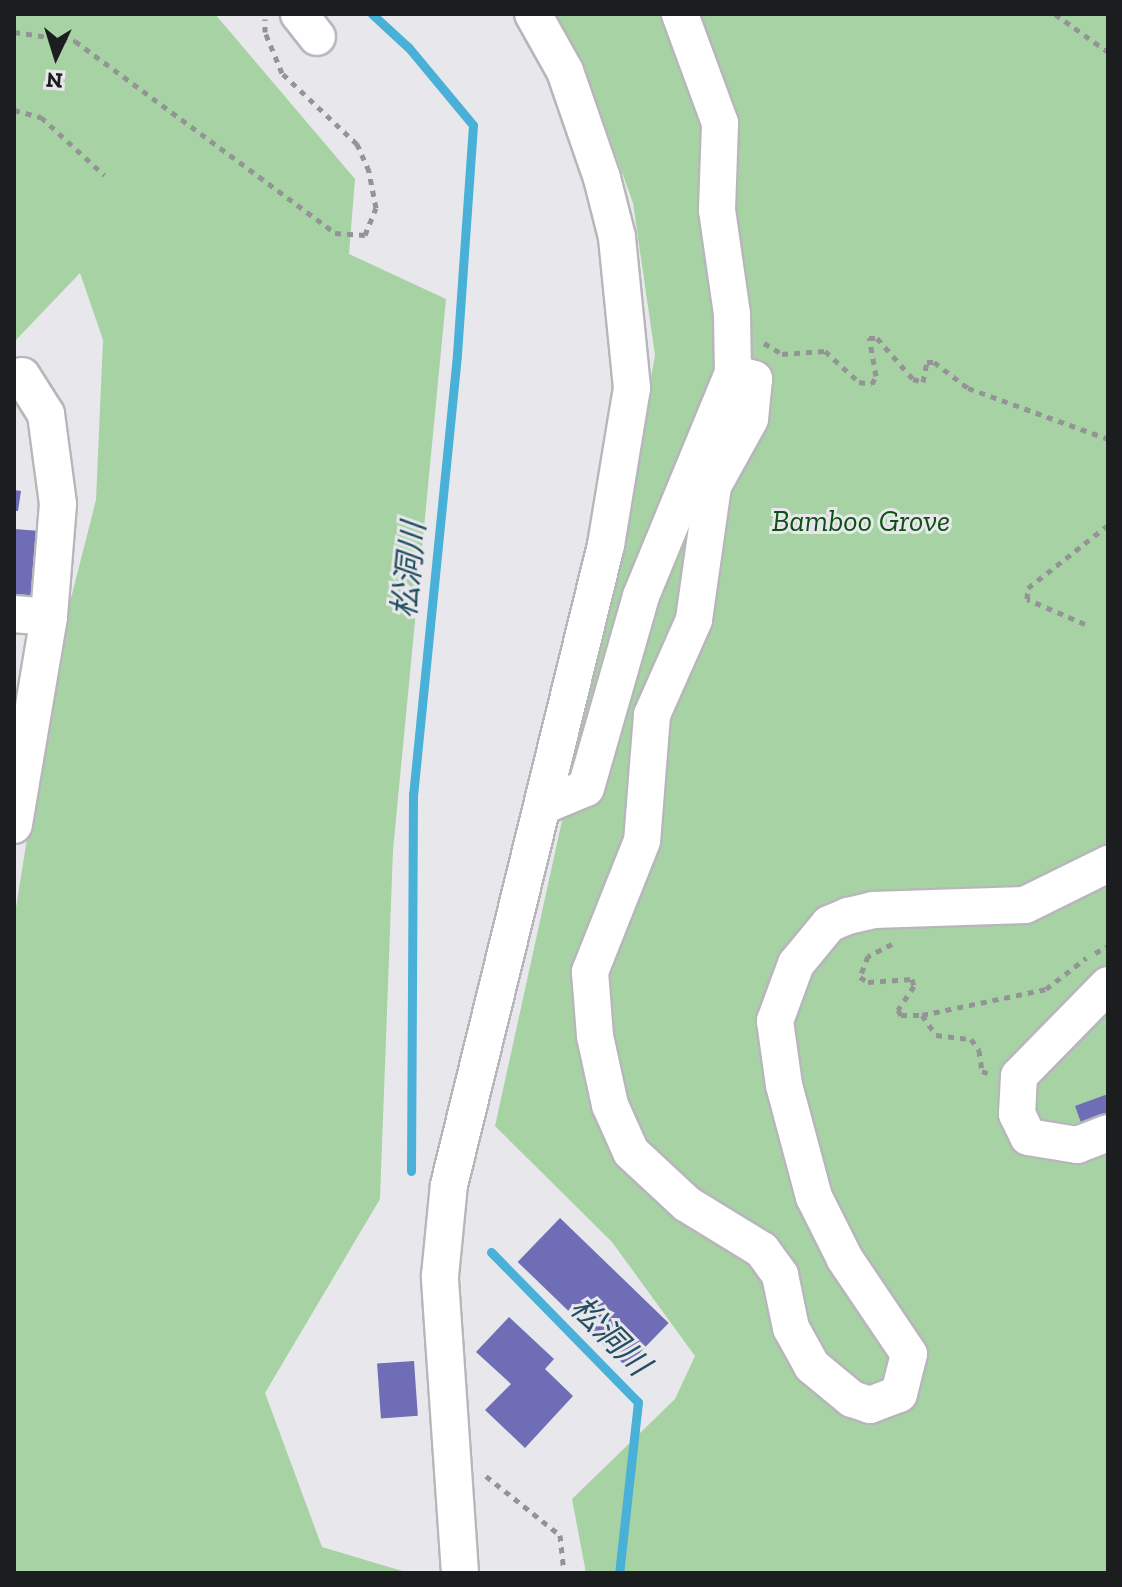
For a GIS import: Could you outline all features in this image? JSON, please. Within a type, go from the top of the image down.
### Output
[{"type":"street","points":[[460,1573],[448,1445],[440,1276],[449,1185],[545,805],[606,545],[632,388],[617,237],[606,192],[565,71],[533,14]]},
{"type":"street","points":[[545,805],[586,788],[641,596],[733,358],[717,210],[720,123],[680,14]]},
{"type":"street","points":[[733,358],[754,379],[750,419],[713,486],[694,620],[652,715],[642,841],[590,972],[595,1036],[610,1105],[631,1152],[687,1204],[762,1250],[780,1275],[791,1328],[812,1366],[852,1399],[870,1405],[899,1394],[909,1354],[845,1259],[814,1197],[784,1085],[775,1021],[796,964],[829,924],[848,916],[897,909],[1025,905],[1108,864]]},
{"type":"street","points":[[14,825],[32,615],[58,504],[46,414],[22,376]]},
{"type":"street","points":[[1108,985],[1019,1076],[1017,1114],[1028,1137],[1077,1145],[1108,1133]]},
{"type":"path","points":[[14,32],[75,41],[335,233],[365,235],[376,208],[369,171],[357,144],[282,73],[265,32],[265,14]]},
{"type":"path","points":[[1055,14],[1108,52]]},
{"type":"path","points":[[14,110],[41,117],[104,175]]},
{"type":"path","points":[[733,358],[763,342],[782,354],[803,355],[817,348],[859,382],[872,384],[876,376],[869,338],[877,338],[913,379],[923,382],[927,362],[934,362],[968,388],[1108,439]]},
{"type":"path","points":[[1085,624],[1027,599],[1028,588],[1108,525]]},
{"type":"path","points":[[899,943],[868,956],[860,977],[868,982],[912,979],[914,986],[898,1010],[901,1015],[922,1015],[1046,989],[1067,969],[1108,946]]},
{"type":"path","points":[[922,1015],[936,1035],[977,1043],[982,1071],[1019,1076]]},
{"type":"path","points":[[448,1445],[560,1535],[564,1573]]},
{"type":"green space","points":[[14,14],[215,14],[355,179],[349,254],[446,299],[393,850],[380,1199],[265,1393],[322,1547],[409,1573],[14,1573],[14,920],[56,657],[96,500],[103,340],[80,273],[14,342]]},
{"type":"green space","name":"Bamboo Grove","points":[[553,14],[1108,14],[1108,1573],[586,1573],[572,1499],[675,1399],[695,1356],[612,1242],[495,1126],[617,570],[655,355],[633,203],[583,64]]},
{"type":"building","points":[[14,490],[21,491],[18,511],[14,511]]},
{"type":"building","points":[[14,529],[40,531],[36,597],[14,596]]},
{"type":"building","points":[[1108,1094],[1108,1123],[1084,1131],[1075,1106]]},
{"type":"building","points":[[560,1218],[669,1323],[626,1367],[518,1262]]},
{"type":"building","points":[[509,1317],[554,1359],[545,1369],[573,1396],[525,1448],[485,1410],[511,1384],[476,1352]]},
{"type":"building","points":[[414,1361],[418,1416],[381,1418],[377,1364]]},
{"type":"waterway","name":"松洞川","points":[[372,14],[409,48],[473,125],[457,355],[413,794],[411,1171]]},
{"type":"waterway","name":"松洞川","points":[[491,1252],[638,1402],[619,1573]]}]
